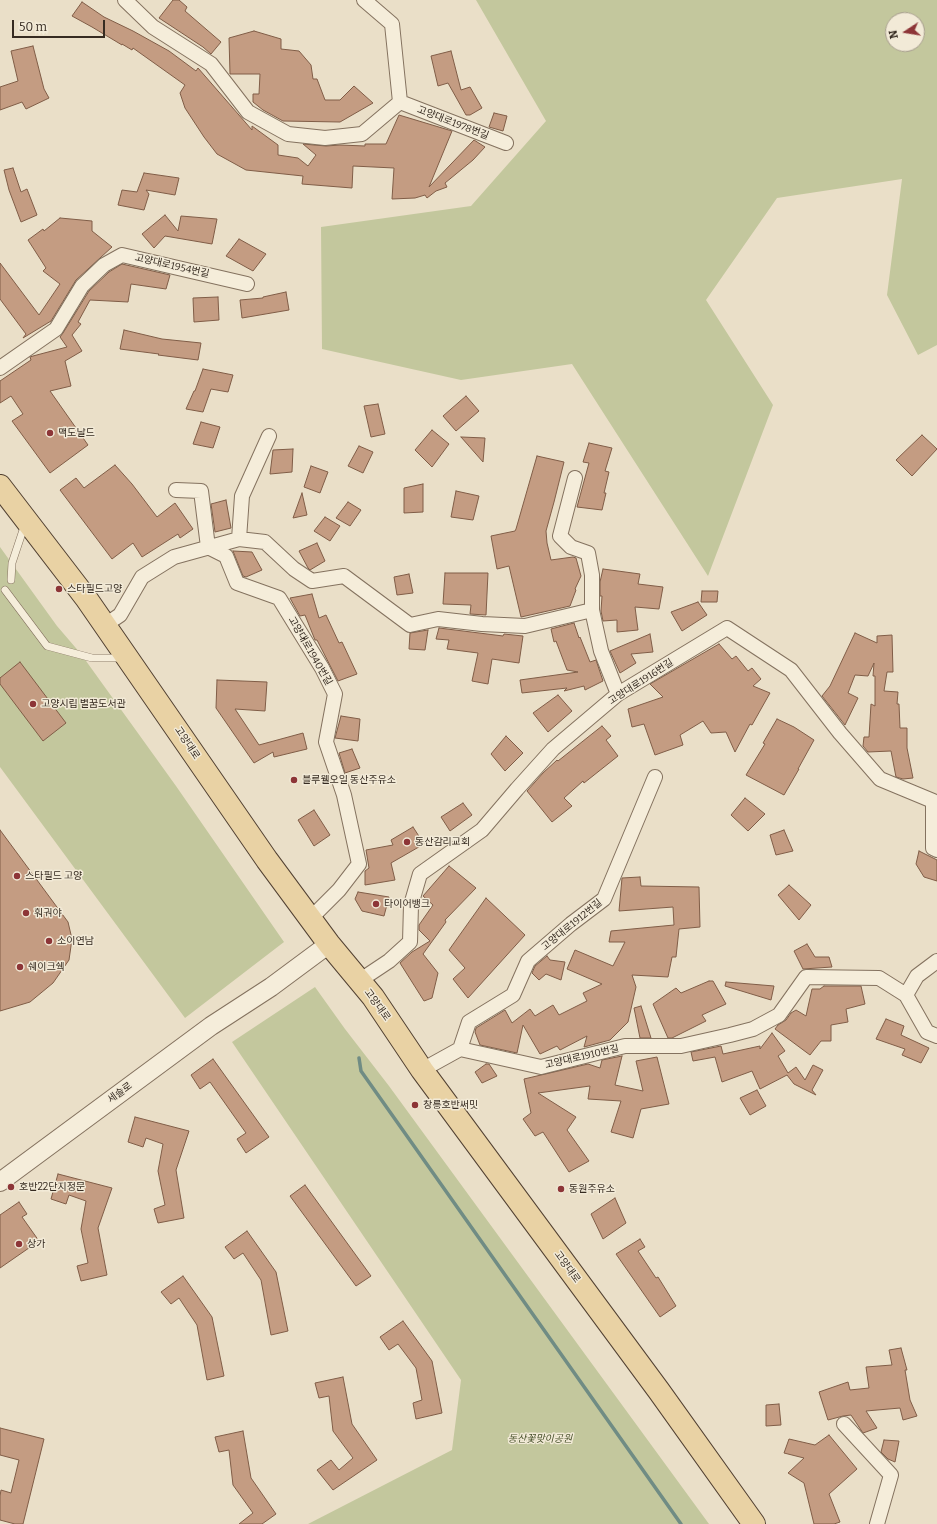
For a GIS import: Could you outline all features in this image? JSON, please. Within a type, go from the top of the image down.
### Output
[{"type":"main road","name":"고양대로","points":[[0,486],[105,625],[267,860],[329,944],[373,997],[422,1070],[659,1391],[754,1524]]},
{"type":"street","points":[[126,0],[153,27],[211,64],[248,112],[288,134],[324,138],[362,134],[400,102],[392,24],[364,0]]},
{"type":"street","name":"고양대로1978번길","points":[[400,102],[506,143]]},
{"type":"street","name":"고양대로1954번길","points":[[0,368],[56,329],[82,286],[104,265],[122,255],[247,284]]},
{"type":"street","points":[[239,538],[242,496],[269,436]]},
{"type":"street","points":[[575,478],[560,536],[571,547],[588,554],[592,575],[592,610],[601,651],[618,694]]},
{"type":"street","points":[[176,490],[201,491],[208,547]]},
{"type":"street","points":[[105,625],[120,615],[142,577],[174,557],[239,538],[265,542],[294,569],[312,581],[344,576],[410,625],[438,619],[482,624],[525,626],[592,610]]},
{"type":"street","name":"고양대로1940번길","points":[[208,547],[226,556],[237,583],[279,598],[322,668],[335,694],[326,742],[344,795],[359,864],[339,890],[310,919]]},
{"type":"street","name":"고양대로1916번길","points":[[360,981],[389,961],[410,942],[411,905],[420,874],[482,830],[553,750],[618,694],[727,628],[791,670],[840,733],[880,779],[933,801],[933,848],[937,850]]},
{"type":"street","name":"고양대로1912번길","points":[[460,1049],[469,1022],[513,994],[528,961],[571,924],[604,899],[655,777]]},
{"type":"street","name":"세솔로","points":[[0,1182],[211,1026],[271,987],[329,944]]},
{"type":"street","points":[[906,995],[917,976],[937,961]]},
{"type":"street","name":"고양대로1910번길","points":[[460,1049],[541,1067],[625,1046],[681,1046],[753,1029],[779,1015],[806,977],[879,978],[906,995],[927,1032],[937,1036]]},
{"type":"street","points":[[422,1070],[460,1049]]},
{"type":"street","points":[[844,1424],[891,1475],[877,1524]]},
{"type":"lane","points":[[11,580],[12,563],[27,520]]},
{"type":"lane","points":[[5,590],[47,646],[92,658],[128,658]]},
{"type":"green space","points":[[476,0],[937,0],[937,345],[918,355],[887,295],[902,179],[777,198],[706,300],[773,405],[708,576],[572,364],[461,380],[322,349],[321,227],[471,206],[546,121]]},
{"type":"green space","points":[[0,547],[57,626],[81,654],[176,786],[284,942],[185,1018],[0,767]]},
{"type":"green space","name":"동산꽃맞이공원","points":[[315,987],[709,1524],[308,1524],[452,1450],[461,1380],[232,1042]]},
{"type":"building","points":[[173,0],[179,0],[187,7],[185,11],[221,42],[211,54],[203,47],[159,18]]},
{"type":"building","points":[[82,2],[104,17],[169,51],[196,71],[198,68],[252,130],[252,126],[278,145],[278,155],[298,158],[308,166],[316,155],[303,144],[326,146],[365,146],[365,144],[386,144],[399,115],[452,131],[429,187],[474,140],[485,147],[473,160],[445,183],[447,187],[436,191],[427,198],[425,195],[415,198],[392,199],[394,168],[353,166],[352,188],[302,184],[303,176],[246,170],[217,154],[204,137],[185,108],[180,93],[185,85],[133,48],[132,50],[122,45],[72,16]]},
{"type":"building","points":[[254,31],[281,39],[281,49],[299,51],[311,65],[313,79],[317,79],[325,100],[340,100],[354,86],[373,103],[340,122],[283,121],[263,110],[253,102],[253,94],[259,94],[260,74],[230,74],[229,38]]},
{"type":"building","points":[[33,46],[44,89],[49,98],[26,109],[22,102],[0,110],[0,87],[18,81],[11,51]]},
{"type":"building","points":[[451,51],[461,90],[470,87],[482,108],[470,115],[466,115],[448,83],[438,86],[431,56]]},
{"type":"building","points":[[494,113],[507,116],[503,131],[489,127]]},
{"type":"building","points":[[13,168],[21,192],[27,189],[37,215],[21,222],[9,190],[4,170]]},
{"type":"building","points":[[144,173],[179,178],[175,195],[146,190],[149,194],[144,210],[118,205],[122,190],[137,192]]},
{"type":"building","points":[[165,215],[178,231],[181,216],[217,219],[212,244],[165,236],[154,248],[142,234]]},
{"type":"building","points":[[60,218],[92,221],[92,231],[112,247],[76,280],[51,321],[23,338],[26,334],[0,299],[0,263],[39,315],[60,284],[43,271],[46,268],[28,240],[43,229],[44,231]]},
{"type":"building","points":[[239,239],[266,254],[253,271],[226,256]]},
{"type":"building","points":[[122,264],[170,275],[166,289],[131,284],[128,302],[90,300],[78,322],[81,324],[72,335],[82,351],[65,361],[71,386],[50,391],[88,445],[50,473],[12,421],[23,414],[11,396],[0,403],[0,381],[31,360],[30,357],[67,347],[60,337],[89,291],[109,272]]},
{"type":"building","points":[[286,292],[289,310],[242,318],[240,300],[263,298]]},
{"type":"building","points":[[218,297],[219,320],[194,322],[193,298]]},
{"type":"building","points":[[124,330],[162,339],[201,343],[198,360],[120,349]]},
{"type":"building","points":[[203,369],[233,375],[228,392],[211,389],[203,412],[186,409],[195,391]]},
{"type":"building","points":[[466,396],[479,411],[456,431],[443,416]]},
{"type":"building","points":[[378,404],[385,434],[371,437],[364,406]]},
{"type":"building","points":[[201,422],[220,427],[213,448],[193,444]]},
{"type":"building","points":[[432,430],[449,444],[432,467],[415,450]]},
{"type":"building","points":[[922,435],[937,449],[912,476],[896,460]]},
{"type":"building","points":[[461,437],[485,438],[483,462]]},
{"type":"building","points":[[589,443],[612,448],[605,471],[609,472],[602,510],[577,507],[589,463],[583,462]]},
{"type":"building","points":[[359,446],[373,452],[363,473],[348,466]]},
{"type":"building","points":[[293,449],[292,472],[270,474],[273,450]]},
{"type":"building","points":[[537,456],[564,462],[546,531],[547,543],[551,560],[573,557],[576,558],[581,576],[570,606],[521,617],[509,566],[497,569],[491,536],[515,531]]},
{"type":"building","points":[[115,465],[132,484],[157,517],[175,503],[193,529],[180,538],[178,534],[142,557],[133,543],[112,559],[60,490],[76,478],[84,488]]},
{"type":"building","points":[[311,466],[328,472],[320,493],[304,487]]},
{"type":"building","points":[[423,484],[423,512],[404,513],[404,488]]},
{"type":"building","points":[[456,491],[479,496],[473,520],[451,517]]},
{"type":"building","points":[[302,493],[307,515],[293,518]]},
{"type":"building","points":[[226,500],[231,528],[215,532],[211,504]]},
{"type":"building","points":[[348,502],[361,510],[350,526],[336,518]]},
{"type":"building","points":[[325,517],[340,526],[330,541],[314,531]]},
{"type":"building","points":[[317,543],[325,561],[310,570],[299,551]]},
{"type":"building","points":[[233,551],[252,552],[262,570],[246,577],[243,576]]},
{"type":"building","points":[[603,569],[640,574],[638,584],[663,587],[659,609],[635,607],[638,630],[617,632],[617,620],[603,621],[601,611],[602,596],[600,596],[600,582]]},
{"type":"building","points":[[445,573],[488,573],[486,615],[470,614],[471,605],[443,604]]},
{"type":"building","points":[[409,574],[413,593],[397,595],[394,577]]},
{"type":"building","points":[[702,591],[718,591],[717,602],[701,602]]},
{"type":"building","points":[[312,594],[319,618],[326,615],[339,643],[342,642],[357,674],[338,681],[317,640],[315,640],[305,615],[300,616],[290,598]]},
{"type":"building","points":[[698,602],[707,615],[682,631],[671,612]]},
{"type":"building","points":[[574,623],[590,662],[596,660],[603,681],[585,690],[584,686],[564,691],[567,688],[522,693],[520,680],[578,672],[567,670],[556,641],[554,642],[551,629]]},
{"type":"building","points":[[439,628],[503,636],[504,634],[523,636],[519,663],[492,659],[488,684],[472,681],[478,653],[447,649],[449,640],[436,639]]},
{"type":"building","points":[[428,630],[425,650],[409,649],[410,633]]},
{"type":"building","points":[[855,633],[877,643],[877,636],[892,635],[893,672],[887,672],[884,691],[898,692],[897,704],[899,704],[900,728],[907,728],[907,748],[913,778],[903,779],[896,777],[891,751],[868,752],[863,746],[864,737],[869,737],[871,704],[875,706],[875,676],[873,676],[874,663],[868,676],[855,675],[848,693],[858,698],[845,725],[822,696],[830,686]]},
{"type":"building","points":[[650,634],[653,652],[631,654],[636,663],[620,673],[610,651]]},
{"type":"building","points":[[719,644],[732,659],[736,656],[748,671],[752,668],[761,679],[753,686],[770,693],[752,725],[750,724],[735,752],[726,732],[711,733],[703,721],[680,735],[683,745],[655,755],[644,724],[632,727],[628,709],[663,697],[650,684]]},
{"type":"building","name":"고양시립 별꿈도서관","points":[[20,662],[66,723],[43,741],[0,684],[0,678]]},
{"type":"building","points":[[217,680],[267,682],[265,711],[235,709],[259,745],[303,733],[307,749],[274,757],[273,752],[254,763],[216,708]]},
{"type":"building","points":[[558,695],[572,711],[548,732],[533,713]]},
{"type":"building","points":[[341,716],[360,719],[358,741],[335,738]]},
{"type":"building","points":[[777,719],[794,727],[814,740],[784,795],[746,775],[765,744],[763,743]]},
{"type":"building","points":[[602,726],[611,736],[606,740],[618,756],[584,783],[583,781],[564,798],[572,806],[552,822],[527,791],[557,760],[558,761]]},
{"type":"building","points":[[506,736],[523,753],[505,771],[491,754]]},
{"type":"building","points":[[352,749],[360,768],[345,773],[339,753]]},
{"type":"building","points":[[745,798],[765,814],[748,831],[731,815]]},
{"type":"building","points":[[463,803],[472,815],[450,831],[441,817]]},
{"type":"building","points":[[314,810],[330,835],[314,846],[298,820]]},
{"type":"building","points":[[413,827],[424,844],[391,863],[395,880],[365,885],[365,871],[369,868],[366,850],[393,845],[391,840]]},
{"type":"building","name":"스타필드 고양","points":[[0,830],[68,922],[72,939],[69,960],[53,983],[30,1002],[0,1011]]},
{"type":"building","points":[[784,830],[793,851],[776,855],[770,835]]},
{"type":"building","points":[[919,851],[937,860],[937,881],[924,877],[916,864]]},
{"type":"building","points":[[449,866],[476,888],[445,920],[446,922],[423,954],[438,973],[432,998],[424,1001],[400,963],[412,952],[430,941],[419,930],[419,925],[433,905],[423,896]]},
{"type":"building","points":[[640,877],[641,886],[699,887],[700,927],[679,929],[676,957],[672,957],[668,977],[632,975],[636,987],[628,1022],[610,1040],[584,1047],[587,1036],[560,1050],[557,1046],[540,1054],[523,1025],[517,1053],[480,1045],[475,1032],[476,1028],[505,1010],[512,1023],[530,1009],[535,1016],[553,1005],[559,1015],[587,1001],[583,993],[602,984],[567,969],[575,950],[613,966],[625,942],[609,942],[611,931],[674,925],[673,907],[619,911],[622,878]]},
{"type":"building","points":[[789,885],[811,905],[799,920],[778,895]]},
{"type":"building","points":[[358,892],[389,897],[384,916],[362,911],[355,899]]},
{"type":"building","points":[[486,898],[525,935],[468,998],[453,979],[465,968],[449,950]]},
{"type":"building","points":[[807,944],[815,957],[829,957],[832,967],[803,969],[794,951]]},
{"type":"building","points":[[547,956],[550,960],[565,962],[561,980],[546,974],[539,980],[532,973],[535,966]]},
{"type":"building","points":[[709,981],[713,981],[726,1004],[702,1015],[706,1021],[672,1038],[668,1038],[653,1004],[676,988],[681,993]]},
{"type":"building","points":[[726,982],[774,986],[771,1000],[725,986]]},
{"type":"building","points":[[824,986],[861,986],[865,1004],[846,1009],[848,1022],[831,1025],[831,1041],[821,1041],[810,1055],[775,1029],[796,1010],[806,1016],[812,989],[820,989]]},
{"type":"building","points":[[641,1006],[651,1038],[640,1038],[634,1008]]},
{"type":"building","points":[[886,1019],[904,1026],[901,1035],[929,1048],[921,1063],[902,1055],[905,1049],[876,1039]]},
{"type":"building","points":[[772,1033],[785,1051],[778,1056],[788,1073],[796,1067],[805,1080],[813,1065],[823,1070],[812,1090],[816,1095],[794,1084],[787,1075],[760,1089],[752,1071],[722,1082],[715,1057],[693,1061],[691,1052],[721,1046],[723,1054],[760,1046],[760,1049]]},
{"type":"building","points":[[622,1056],[615,1085],[643,1091],[636,1061],[657,1057],[669,1104],[641,1109],[633,1138],[611,1132],[621,1101],[588,1099],[590,1086],[538,1093],[576,1117],[567,1130],[589,1161],[569,1172],[543,1132],[535,1136],[523,1119],[531,1113],[524,1079],[588,1064],[600,1068],[602,1060]]},
{"type":"building","points":[[213,1059],[269,1137],[246,1153],[237,1139],[246,1133],[210,1082],[200,1089],[191,1075]]},
{"type":"building","points":[[486,1064],[489,1064],[497,1076],[482,1083],[475,1072]]},
{"type":"building","points":[[757,1090],[766,1106],[750,1115],[740,1098]]},
{"type":"building","points":[[135,1117],[189,1131],[176,1170],[184,1218],[158,1223],[154,1209],[165,1205],[158,1171],[163,1144],[146,1138],[143,1147],[128,1142]]},
{"type":"building","points":[[58,1174],[112,1188],[98,1228],[107,1275],[81,1281],[77,1266],[88,1263],[81,1229],[86,1201],[69,1195],[66,1204],[51,1199]]},
{"type":"building","points":[[305,1185],[371,1276],[356,1286],[290,1196]]},
{"type":"building","points":[[615,1198],[626,1223],[603,1239],[591,1214]]},
{"type":"building","points":[[19,1202],[27,1214],[22,1217],[39,1241],[0,1268],[0,1215]]},
{"type":"building","points":[[247,1231],[276,1272],[288,1331],[271,1335],[261,1280],[243,1253],[234,1259],[225,1247]]},
{"type":"building","points":[[640,1239],[645,1247],[638,1251],[656,1278],[658,1277],[676,1306],[660,1317],[616,1254]]},
{"type":"building","points":[[183,1276],[212,1317],[224,1376],[207,1380],[197,1325],[179,1298],[171,1304],[161,1292]]},
{"type":"building","points":[[403,1321],[432,1361],[442,1413],[416,1419],[413,1403],[422,1400],[416,1368],[398,1344],[389,1350],[380,1337]]},
{"type":"building","points":[[901,1348],[907,1370],[905,1370],[910,1400],[917,1416],[903,1420],[900,1408],[866,1411],[877,1428],[863,1433],[851,1415],[828,1420],[819,1392],[848,1382],[850,1390],[869,1388],[866,1367],[892,1365],[889,1350]]},
{"type":"building","points":[[343,1377],[352,1424],[377,1460],[333,1490],[317,1470],[331,1460],[339,1470],[353,1458],[333,1431],[329,1396],[319,1398],[315,1383]]},
{"type":"building","points":[[779,1404],[781,1425],[766,1426],[766,1405]]},
{"type":"building","points":[[0,1428],[44,1439],[23,1524],[15,1524],[0,1520],[1,1490],[11,1493],[19,1460],[0,1455]]},
{"type":"building","points":[[243,1431],[251,1478],[276,1514],[262,1524],[239,1524],[253,1513],[233,1485],[229,1450],[219,1452],[215,1437]]},
{"type":"building","points":[[829,1435],[857,1469],[829,1494],[840,1522],[834,1524],[814,1524],[804,1483],[788,1473],[804,1458],[784,1453],[789,1439],[815,1445]]},
{"type":"building","points":[[884,1440],[899,1441],[895,1462],[888,1459],[881,1452]]},
{"type":"waterway","points":[[359,1058],[361,1071],[681,1524]]},
{"type":"place","name":"맥도날드","points":[[50,433]]},
{"type":"place","name":"스타필드고양","points":[[59,589]]},
{"type":"place","name":"고양시립 별꿈도서관","points":[[33,704]]},
{"type":"place","name":"블루웰오일 동산주유소","points":[[294,780]]},
{"type":"place","name":"동산감리교회","points":[[407,842]]},
{"type":"place","name":"스타필드 고양","points":[[17,876]]},
{"type":"place","name":"타이어뱅크","points":[[376,904]]},
{"type":"place","name":"훠궈야","points":[[26,913]]},
{"type":"place","name":"소이연남","points":[[49,941]]},
{"type":"place","name":"쉐이크쉑","points":[[20,967]]},
{"type":"place","name":"창릉호반써밋","points":[[415,1105]]},
{"type":"place","name":"호반22단지정문","points":[[11,1187]]},
{"type":"place","name":"동원주유소","points":[[561,1189]]},
{"type":"place","name":"상가","points":[[19,1244]]}]
